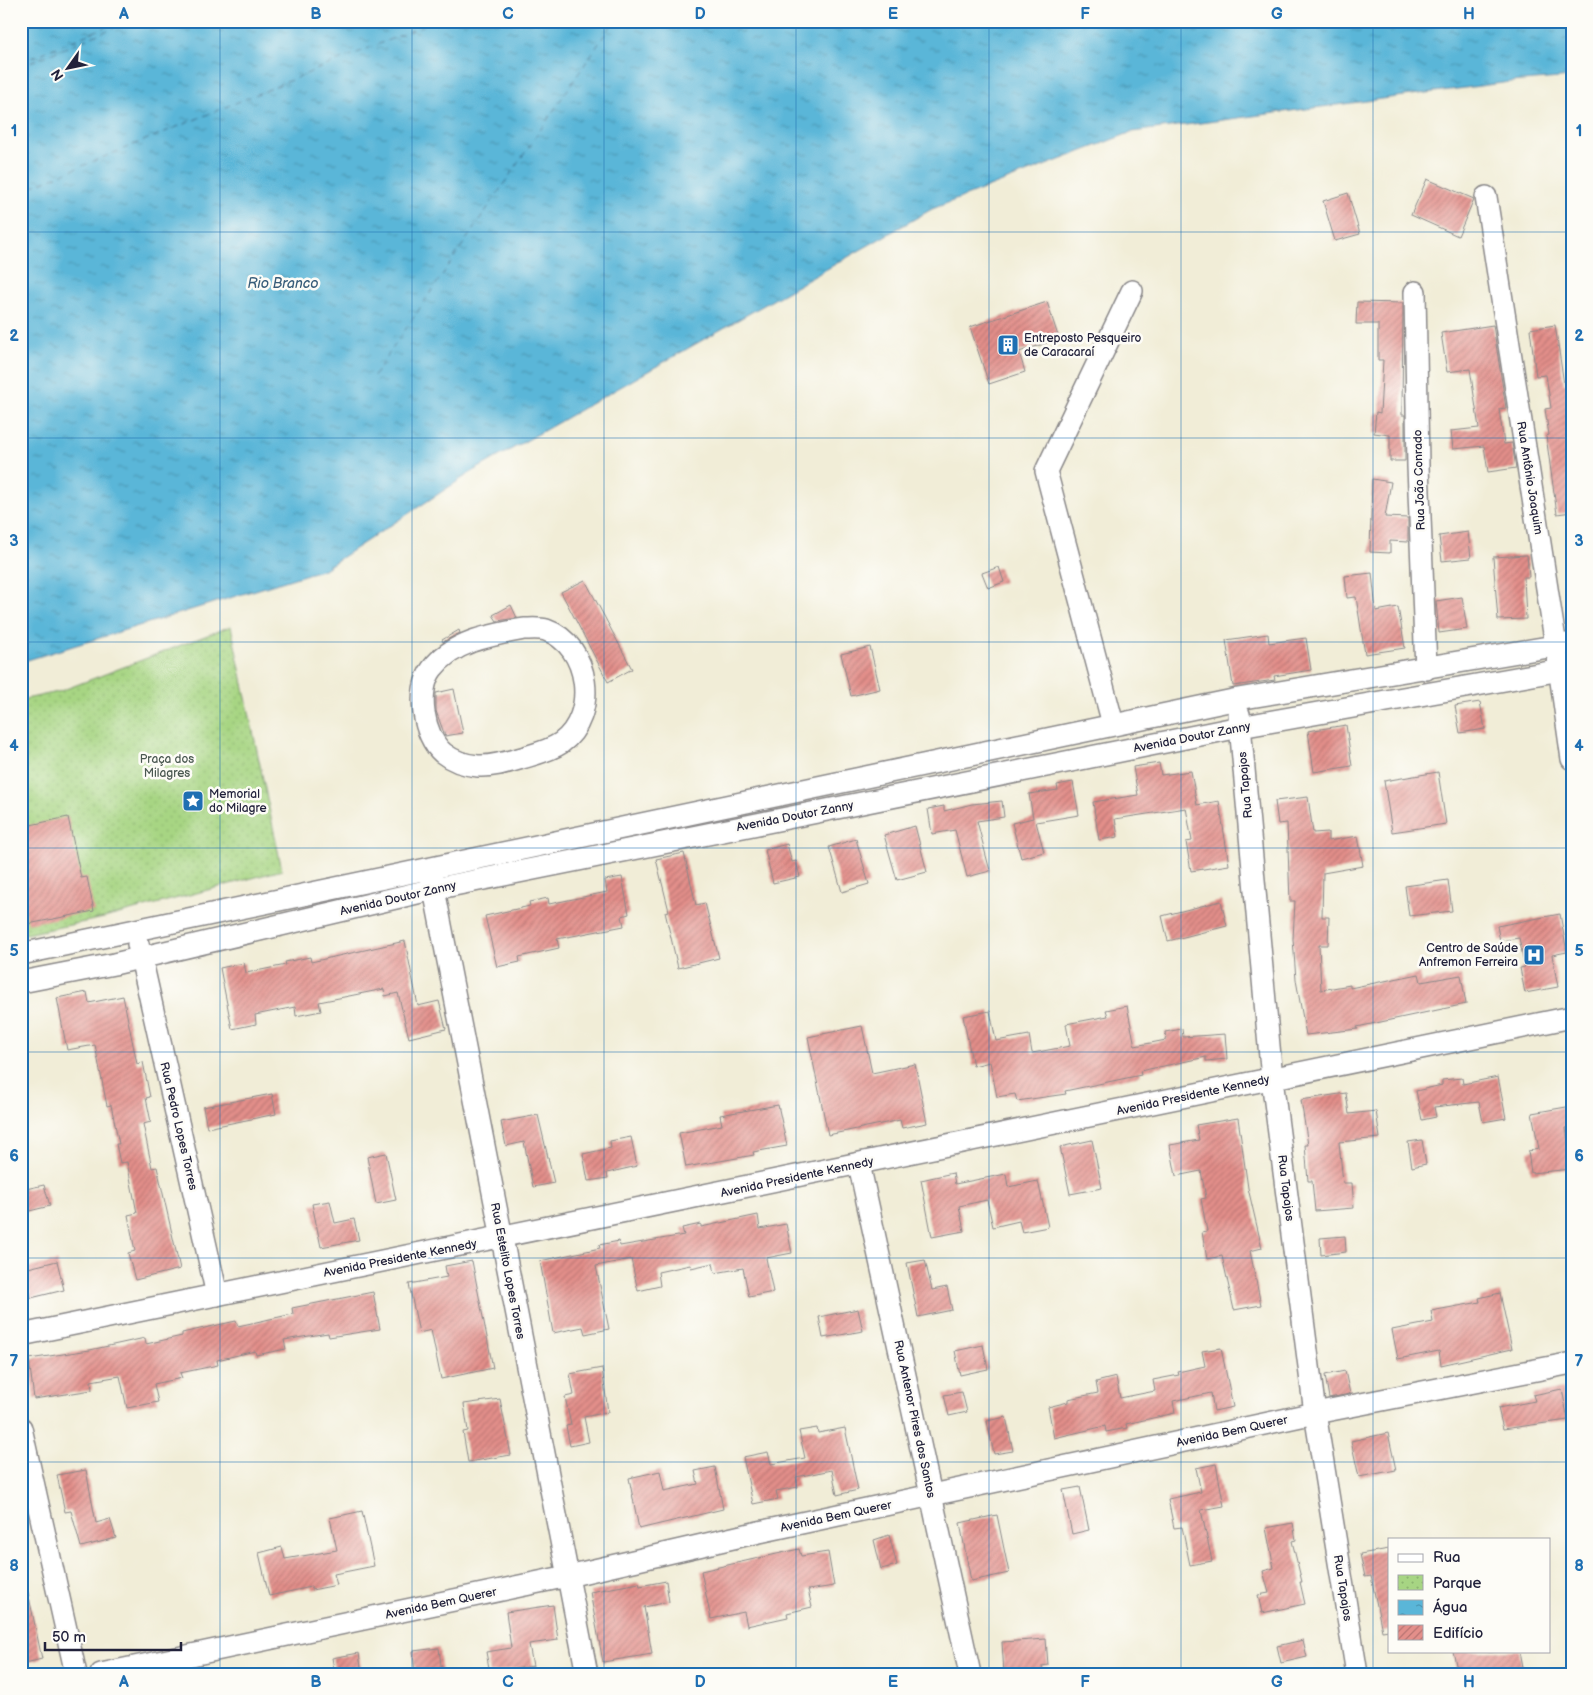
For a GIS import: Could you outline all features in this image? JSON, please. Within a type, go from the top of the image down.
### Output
[{"type":"street","name":"Rua Antônio Joaquim","points":[[1486,197],[1564,644],[1572,759]]},
{"type":"street","points":[[1113,724],[1046,471],[1132,291]]},
{"type":"street","name":"Rua João Conrado","points":[[1415,292],[1418,466],[1426,669]]},
{"type":"street","points":[[524,629],[545,630],[560,638],[573,653],[580,670],[586,688],[586,704],[574,731],[561,743],[544,752],[484,767],[466,766],[442,752],[428,726],[422,705],[422,690],[432,669],[459,647],[482,638],[524,629]]},
{"type":"street","name":"Avenida Doutor Zanny","points":[[21,982],[141,957],[432,879],[1113,724],[1238,699],[1426,669],[1564,644]]},
{"type":"street","name":"Avenida Doutor Zanny","points":[[21,954],[432,879],[1240,727],[1566,669]]},
{"type":"street","name":"Rua Tapajos","points":[[1238,699],[1272,1079],[1315,1413],[1357,1674]]},
{"type":"street","name":"Rua Estelito Lopes Torres","points":[[432,879],[587,1674]]},
{"type":"street","name":"Rua Pedro Lopes Torres","points":[[135,932],[217,1295]]},
{"type":"street","name":"Avenida Presidente Kennedy","points":[[21,1335],[1572,1017]]},
{"type":"street","name":"Rua Antenor Pires dos Santos","points":[[859,1164],[970,1674]]},
{"type":"street","name":"Avenida Bem Querer","points":[[101,1674],[568,1576],[1315,1413],[1572,1363]]},
{"type":"street","points":[[21,1428],[76,1674]]},
{"type":"green space","name":"Praça dos Milagres","points":[[231,626],[282,870],[104,918],[21,935],[21,700],[58,692]]},
{"type":"water","name":"Rio Branco","points":[[21,21],[1572,21],[1572,77],[1510,82],[1132,132],[932,209],[475,470],[324,569],[21,662]]},
{"type":"building","points":[[1427,179],[1474,199],[1458,236],[1411,215]]},
{"type":"building","points":[[1348,193],[1360,234],[1335,241],[1323,201]]},
{"type":"building","name":"Entreposto Pesqueiro de Caracaraí","points":[[1047,302],[1059,339],[1019,352],[1025,372],[989,384],[970,327]]},
{"type":"building","points":[[1357,302],[1403,303],[1402,415],[1405,415],[1405,461],[1390,461],[1390,435],[1374,433],[1376,412],[1380,413],[1383,360],[1378,360],[1378,324],[1356,324]]},
{"type":"building","points":[[1493,325],[1506,408],[1499,409],[1504,444],[1512,443],[1516,468],[1488,472],[1484,446],[1453,449],[1451,431],[1479,428],[1470,369],[1447,372],[1441,333]]},
{"type":"building","points":[[1555,325],[1564,384],[1572,383],[1572,402],[1567,403],[1572,431],[1572,512],[1557,514],[1546,436],[1549,435],[1545,409],[1551,408],[1546,375],[1536,376],[1530,329]]},
{"type":"building","points":[[1372,479],[1391,482],[1385,517],[1408,518],[1408,542],[1390,541],[1390,553],[1370,552]]},
{"type":"building","points":[[1468,532],[1471,558],[1442,561],[1439,536]]},
{"type":"building","points":[[1527,555],[1529,577],[1524,577],[1526,619],[1498,620],[1493,557]]},
{"type":"building","points":[[999,567],[1004,582],[988,588],[982,573]]},
{"type":"building","points":[[1372,573],[1376,611],[1398,607],[1405,648],[1365,654],[1356,597],[1347,598],[1345,576]]},
{"type":"building","points":[[585,580],[632,669],[608,682],[561,592]]},
{"type":"building","points":[[1462,597],[1467,629],[1439,633],[1436,601]]},
{"type":"building","points":[[511,605],[517,618],[497,621],[493,615]]},
{"type":"building","points":[[459,630],[460,633],[443,642],[442,640]]},
{"type":"building","points":[[1268,634],[1269,643],[1306,638],[1311,670],[1274,676],[1275,680],[1233,686],[1226,640]]},
{"type":"building","points":[[870,647],[880,689],[851,696],[841,654]]},
{"type":"building","points":[[454,689],[463,733],[445,736],[436,711],[436,693]]},
{"type":"building","points":[[1480,702],[1485,729],[1460,733],[1455,706]]},
{"type":"building","points":[[1346,725],[1352,766],[1314,772],[1308,731]]},
{"type":"building","points":[[1159,763],[1161,775],[1191,771],[1197,805],[1219,801],[1229,865],[1191,871],[1186,842],[1192,841],[1186,808],[1115,819],[1118,837],[1099,840],[1093,802],[1138,795],[1133,767]]},
{"type":"building","points":[[1438,772],[1446,824],[1392,832],[1384,781]]},
{"type":"building","points":[[1073,782],[1079,815],[1036,822],[1044,852],[1021,858],[1012,823],[1033,818],[1029,794],[1058,790],[1057,785]]},
{"type":"building","points":[[1308,797],[1313,833],[1328,832],[1328,841],[1358,836],[1363,866],[1323,873],[1322,917],[1329,917],[1328,945],[1319,945],[1321,990],[1350,985],[1350,988],[1419,974],[1421,982],[1461,975],[1466,1004],[1357,1027],[1358,1029],[1306,1035],[1296,980],[1293,939],[1295,901],[1290,901],[1287,823],[1278,824],[1275,801]]},
{"type":"building","points":[[1002,801],[1004,817],[977,821],[990,871],[967,877],[955,830],[932,834],[928,809],[944,806],[944,811],[972,804]]},
{"type":"building","points":[[68,817],[81,878],[87,877],[94,911],[28,924],[21,893],[21,891],[26,890],[21,868],[21,827]]},
{"type":"building","points":[[915,826],[927,872],[897,880],[884,835]]},
{"type":"building","points":[[856,839],[869,884],[842,892],[829,847]]},
{"type":"building","points":[[787,844],[792,862],[796,861],[800,877],[773,883],[765,850]]},
{"type":"building","points":[[684,853],[696,905],[705,903],[719,958],[678,968],[665,912],[669,911],[656,859]]},
{"type":"building","points":[[622,877],[629,914],[622,916],[624,926],[557,939],[559,948],[519,957],[520,962],[497,967],[485,916],[530,906],[529,902],[548,898],[549,904],[607,892],[605,880]]},
{"type":"building","points":[[1448,880],[1452,911],[1409,916],[1405,886]]},
{"type":"building","points":[[1221,901],[1227,926],[1168,941],[1162,916]]},
{"type":"building","points":[[1560,914],[1567,952],[1552,955],[1558,987],[1525,993],[1520,968],[1525,967],[1519,938],[1500,941],[1497,926]]},
{"type":"building","points":[[405,941],[418,1006],[439,1001],[446,1029],[409,1038],[398,993],[385,996],[384,989],[319,1002],[321,1011],[296,1016],[295,1007],[255,1015],[256,1024],[232,1029],[220,968],[244,963],[246,973],[286,965],[285,962],[310,957],[311,962]]},
{"type":"building","points":[[87,992],[89,1003],[123,996],[137,1064],[143,1062],[150,1097],[146,1098],[151,1122],[143,1124],[152,1168],[157,1167],[180,1269],[135,1280],[128,1253],[135,1251],[128,1215],[137,1213],[127,1162],[120,1163],[116,1144],[119,1144],[111,1105],[107,1106],[95,1045],[67,1050],[57,998]]},
{"type":"building","points":[[1127,1006],[1135,1046],[1166,1040],[1165,1032],[1182,1029],[1183,1037],[1225,1034],[1227,1059],[1206,1061],[1206,1057],[1140,1071],[1141,1075],[1065,1091],[1066,1094],[1017,1101],[1015,1094],[997,1097],[990,1062],[973,1066],[963,1016],[990,1011],[996,1041],[1029,1035],[1032,1053],[1070,1046],[1066,1024],[1108,1016],[1106,1010]]},
{"type":"building","points":[[862,1026],[872,1073],[915,1064],[927,1123],[902,1128],[900,1120],[828,1135],[808,1037]]},
{"type":"building","points":[[1498,1077],[1506,1118],[1483,1122],[1479,1102],[1434,1107],[1436,1117],[1422,1120],[1416,1091],[1442,1085],[1442,1080],[1462,1078],[1463,1084]]},
{"type":"building","points":[[1346,1093],[1349,1114],[1376,1111],[1380,1138],[1339,1142],[1343,1183],[1352,1183],[1354,1208],[1315,1211],[1312,1181],[1308,1181],[1305,1145],[1308,1145],[1301,1100]]},
{"type":"building","points":[[272,1094],[276,1114],[207,1128],[203,1107]]},
{"type":"building","points":[[778,1105],[787,1146],[753,1152],[754,1155],[686,1167],[679,1133],[722,1125],[720,1115]]},
{"type":"building","points":[[1572,1106],[1572,1127],[1566,1128],[1572,1169],[1531,1173],[1528,1151],[1539,1149],[1532,1113]]},
{"type":"building","points":[[538,1115],[554,1183],[533,1187],[524,1142],[506,1146],[501,1122]]},
{"type":"building","points":[[1238,1118],[1248,1188],[1262,1248],[1250,1251],[1261,1305],[1234,1310],[1222,1256],[1207,1259],[1202,1232],[1207,1231],[1201,1199],[1206,1198],[1201,1171],[1176,1176],[1170,1145],[1199,1140],[1196,1125]]},
{"type":"building","points":[[631,1137],[637,1166],[607,1173],[608,1178],[588,1181],[583,1154],[611,1148],[610,1141]]},
{"type":"building","points":[[1092,1140],[1102,1188],[1070,1194],[1060,1147]]},
{"type":"building","points":[[1422,1140],[1426,1164],[1412,1167],[1408,1142]]},
{"type":"building","points":[[386,1153],[396,1200],[376,1204],[367,1157]]},
{"type":"building","points":[[953,1173],[955,1184],[1006,1174],[1008,1187],[1038,1181],[1048,1227],[1022,1232],[1019,1221],[993,1227],[987,1200],[959,1206],[964,1231],[932,1237],[921,1180]]},
{"type":"building","points":[[44,1185],[50,1206],[21,1213],[21,1190]]},
{"type":"building","points":[[330,1201],[335,1223],[354,1219],[359,1240],[321,1247],[312,1204]]},
{"type":"building","points":[[758,1215],[760,1229],[786,1224],[792,1253],[766,1258],[773,1292],[749,1297],[743,1268],[715,1273],[713,1263],[691,1268],[690,1265],[658,1272],[660,1286],[638,1291],[631,1259],[596,1266],[609,1329],[585,1334],[583,1327],[553,1333],[540,1261],[600,1248],[599,1245],[619,1241],[620,1246],[684,1235],[682,1228],[701,1224],[701,1227]]},
{"type":"building","points":[[1345,1236],[1346,1252],[1321,1255],[1320,1238]]},
{"type":"building","points":[[925,1260],[932,1290],[947,1287],[952,1310],[918,1317],[907,1263]]},
{"type":"building","points":[[57,1261],[64,1290],[31,1298],[24,1269]]},
{"type":"building","points":[[472,1261],[493,1368],[441,1379],[431,1330],[419,1333],[409,1284],[447,1277],[445,1266]]},
{"type":"building","points":[[373,1292],[380,1329],[329,1337],[328,1333],[284,1340],[286,1349],[256,1355],[255,1351],[217,1360],[218,1365],[180,1373],[182,1378],[154,1384],[158,1402],[127,1408],[120,1376],[91,1381],[92,1390],[34,1399],[29,1359],[90,1350],[145,1338],[146,1344],[182,1336],[182,1333],[236,1321],[238,1326],[293,1314],[292,1308]]},
{"type":"building","points":[[1500,1293],[1512,1349],[1441,1365],[1439,1351],[1398,1359],[1392,1330],[1433,1322],[1431,1311],[1480,1302],[1479,1298]]},
{"type":"building","points":[[858,1309],[863,1331],[823,1338],[819,1317]]},
{"type":"building","points":[[983,1345],[988,1369],[960,1375],[955,1351]]},
{"type":"building","points":[[1221,1348],[1233,1407],[1214,1411],[1211,1393],[1173,1401],[1175,1413],[1126,1424],[1127,1428],[1106,1432],[1105,1426],[1054,1438],[1048,1407],[1068,1402],[1068,1399],[1098,1393],[1096,1382],[1116,1377],[1120,1398],[1155,1391],[1153,1380],[1179,1375],[1178,1372],[1205,1366],[1202,1351]]},
{"type":"building","points":[[602,1368],[608,1412],[584,1417],[589,1442],[570,1446],[566,1426],[571,1425],[565,1397],[574,1395],[570,1374]]},
{"type":"building","points":[[1345,1371],[1350,1394],[1329,1398],[1325,1375]]},
{"type":"building","points":[[1562,1389],[1568,1420],[1503,1429],[1498,1408],[1535,1401],[1533,1395]]},
{"type":"building","points":[[962,1392],[967,1412],[949,1416],[944,1395]]},
{"type":"building","points":[[500,1399],[511,1455],[468,1462],[463,1432],[468,1431],[464,1404]]},
{"type":"building","points":[[1006,1417],[1013,1451],[994,1454],[987,1421]]},
{"type":"building","points":[[817,1428],[818,1433],[845,1428],[858,1490],[837,1495],[832,1470],[796,1477],[798,1487],[776,1491],[778,1499],[753,1504],[743,1457],[768,1452],[771,1464],[805,1458],[799,1431]]},
{"type":"building","points":[[1388,1433],[1396,1470],[1359,1477],[1351,1441]]},
{"type":"building","points":[[1216,1464],[1224,1506],[1201,1510],[1212,1561],[1190,1565],[1182,1527],[1174,1528],[1168,1499],[1201,1492],[1196,1468]]},
{"type":"building","points":[[715,1467],[723,1509],[639,1529],[629,1478],[660,1471],[664,1491],[698,1484],[695,1471]]},
{"type":"building","points":[[86,1470],[96,1523],[110,1519],[116,1538],[81,1547],[71,1511],[65,1512],[57,1475]]},
{"type":"building","points":[[1080,1487],[1089,1530],[1072,1534],[1063,1490]]},
{"type":"building","points":[[362,1511],[374,1566],[334,1574],[337,1585],[312,1590],[311,1587],[269,1596],[259,1553],[282,1547],[285,1559],[337,1550],[330,1518]]},
{"type":"building","points":[[997,1515],[1009,1573],[971,1581],[960,1523]]},
{"type":"building","points":[[1293,1523],[1296,1540],[1292,1541],[1302,1582],[1300,1582],[1305,1604],[1262,1613],[1258,1595],[1269,1593],[1263,1571],[1274,1568],[1266,1528]]},
{"type":"building","points":[[889,1535],[897,1565],[881,1569],[874,1540]]},
{"type":"building","points":[[799,1549],[801,1556],[828,1552],[834,1586],[808,1590],[812,1607],[787,1613],[788,1617],[747,1626],[744,1612],[711,1619],[701,1571]]},
{"type":"building","points":[[1388,1549],[1388,1630],[1382,1631],[1371,1576],[1365,1577],[1360,1554]]},
{"type":"building","points":[[666,1581],[669,1602],[644,1607],[652,1654],[603,1662],[590,1592],[639,1583],[640,1586]]},
{"type":"building","points":[[21,1592],[28,1592],[42,1659],[21,1664]]},
{"type":"building","points":[[553,1605],[558,1640],[529,1644],[533,1666],[490,1673],[486,1652],[511,1648],[506,1612]]},
{"type":"building","points":[[1046,1639],[1048,1665],[1042,1666],[1043,1674],[1004,1674],[1002,1642]]},
{"type":"building","points":[[1303,1640],[1307,1657],[1281,1663],[1277,1646]]},
{"type":"building","points":[[439,1648],[442,1674],[415,1674],[413,1651]]},
{"type":"building","points":[[1453,1652],[1519,1652],[1522,1667],[1486,1674],[1458,1674]]},
{"type":"building","points":[[359,1653],[362,1674],[335,1674],[332,1658]]},
{"type":"ferry route","points":[[21,62],[120,21]]},
{"type":"ferry route","points":[[21,66],[130,21]]},
{"type":"ferry route","points":[[21,191],[435,21]]},
{"type":"ferry route","points":[[374,376],[614,21]]},
{"type":"place","name":"Entreposto Pesqueiro de Caracaraí","points":[[1008,345]]},
{"type":"place","name":"Memorial do Milagre","points":[[193,801]]},
{"type":"place","name":"Centro de Saúde Anfremon Ferreira","points":[[1534,955]]}]
